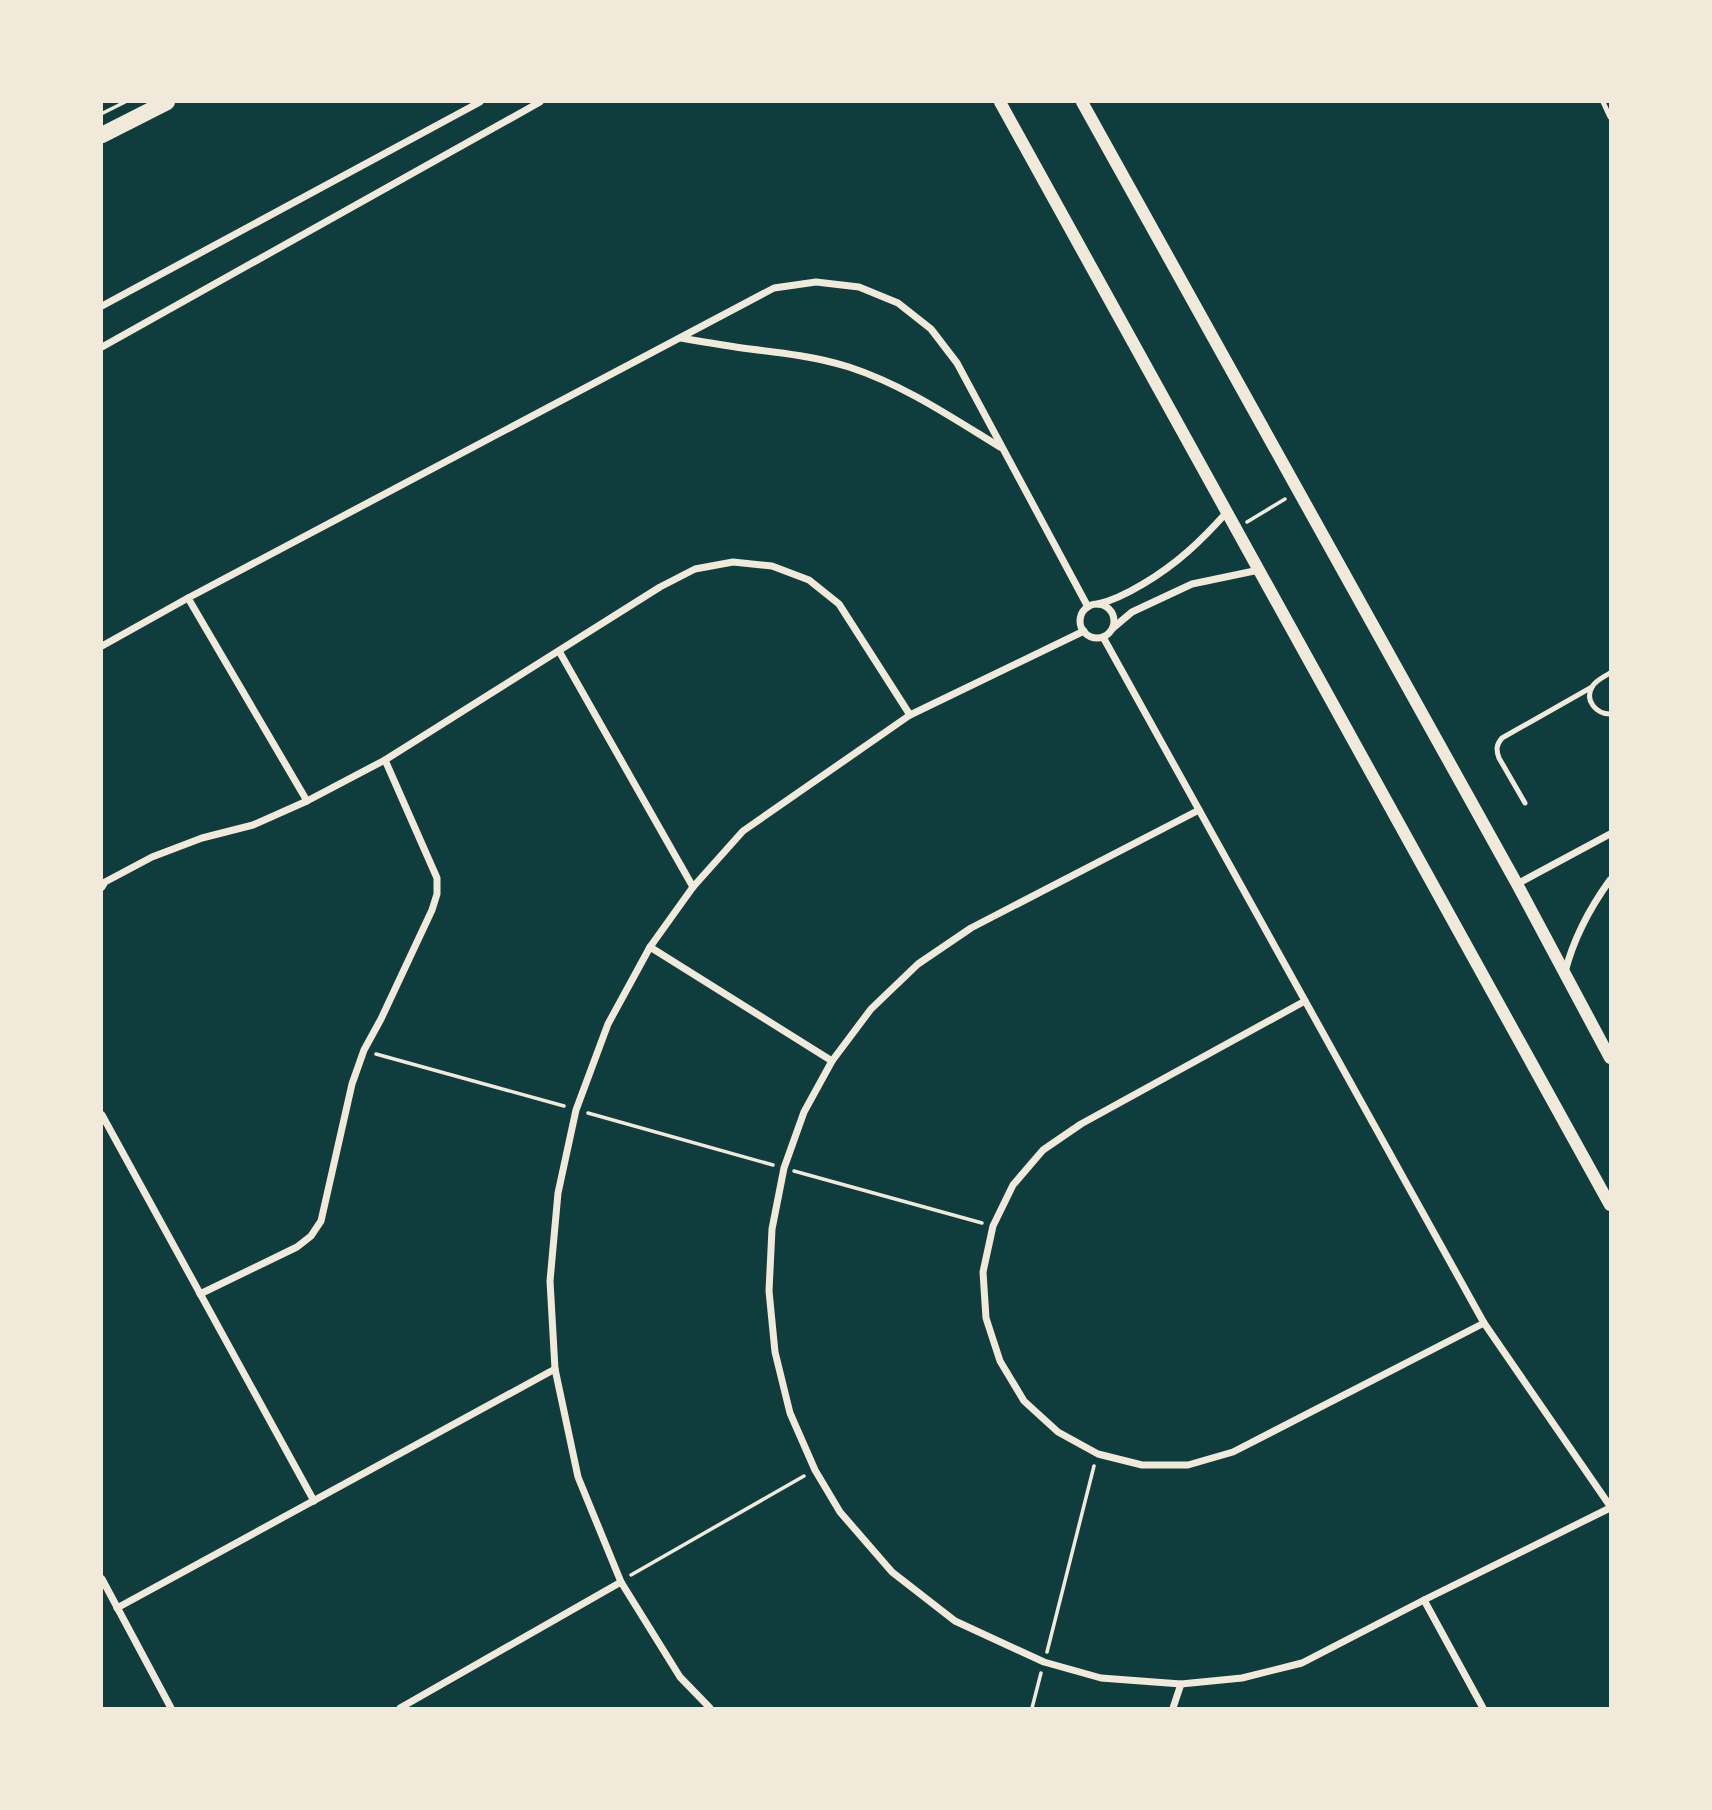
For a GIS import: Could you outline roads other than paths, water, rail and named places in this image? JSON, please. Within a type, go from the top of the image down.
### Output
[{"type":"main road","points":[[102,135],[167,102]]},
{"type":"street","points":[[102,306],[480,102]]},
{"type":"street","points":[[102,347],[540,102]]},
{"type":"street","points":[[1000,102],[1611,1205]]},
{"type":"street","points":[[1082,102],[1611,1058]]},
{"type":"street","points":[[102,646],[774,288],[817,282],[859,287],[898,303],[931,329],[957,363],[1088,607]]},
{"type":"street","points":[[681,338],[784,352],[849,367],[911,393],[1003,449]]},
{"type":"street","points":[[1227,512],[1201,541],[1170,568],[1121,597],[1088,607],[1080,621],[1084,631],[1092,637],[1103,637],[1132,612],[1192,584],[1259,570]]},
{"type":"street","points":[[102,887],[105,882],[152,857],[202,838],[253,825],[307,801],[386,760],[660,587],[695,569],[733,562],[772,566],[808,580],[839,604],[911,715]]},
{"type":"street","points":[[188,598],[307,801]]},
{"type":"street","points":[[1098,604],[1104,605],[1112,612],[1113,628]]},
{"type":"street","points":[[710,1709],[680,1677],[621,1582],[578,1477],[555,1369],[550,1281],[558,1193],[576,1110],[608,1024],[650,947],[693,887],[743,831],[911,715],[1084,631]]},
{"type":"street","points":[[1103,637],[1484,1323],[1611,1507],[1301,1662],[1242,1678],[1181,1684],[1101,1678],[1044,1662],[955,1621],[892,1572],[840,1512],[815,1470],[790,1413],[775,1353],[769,1291],[772,1229],[784,1168],[804,1112],[832,1060],[871,1009],[918,964],[971,928],[1199,810]]},
{"type":"street","points":[[559,651],[693,887]]},
{"type":"street","points":[[200,1294],[297,1247],[311,1236],[321,1221],[352,1084],[364,1050],[432,910],[437,894],[437,878],[386,760]]},
{"type":"street","points":[[1517,884],[1611,834]]},
{"type":"street","points":[[1565,972],[1570,952],[1588,913],[1611,880]]},
{"type":"street","points":[[650,947],[832,1060]]},
{"type":"street","points":[[1305,1001],[1081,1124],[1043,1150],[1013,1185],[993,1226],[984,1272],[986,1318],[1000,1362],[1024,1401],[1058,1432],[1098,1454],[1142,1465],[1188,1465],[1233,1452],[1484,1323]]},
{"type":"street","points":[[102,1115],[314,1501]]},
{"type":"street","points":[[117,1608],[555,1369]]},
{"type":"street","points":[[102,1579],[171,1709]]},
{"type":"street","points":[[400,1709],[621,1582]]},
{"type":"street","points":[[1424,1600],[1483,1709]]},
{"type":"street","points":[[1173,1709],[1181,1684]]},
{"type":"lane","points":[[1603,102],[1611,117]]},
{"type":"lane","points":[[1525,803],[1499,758],[1499,742],[1611,673]]},
{"type":"lane","points":[[1592,687],[1590,694],[1593,706],[1603,714],[1611,714]]}]
